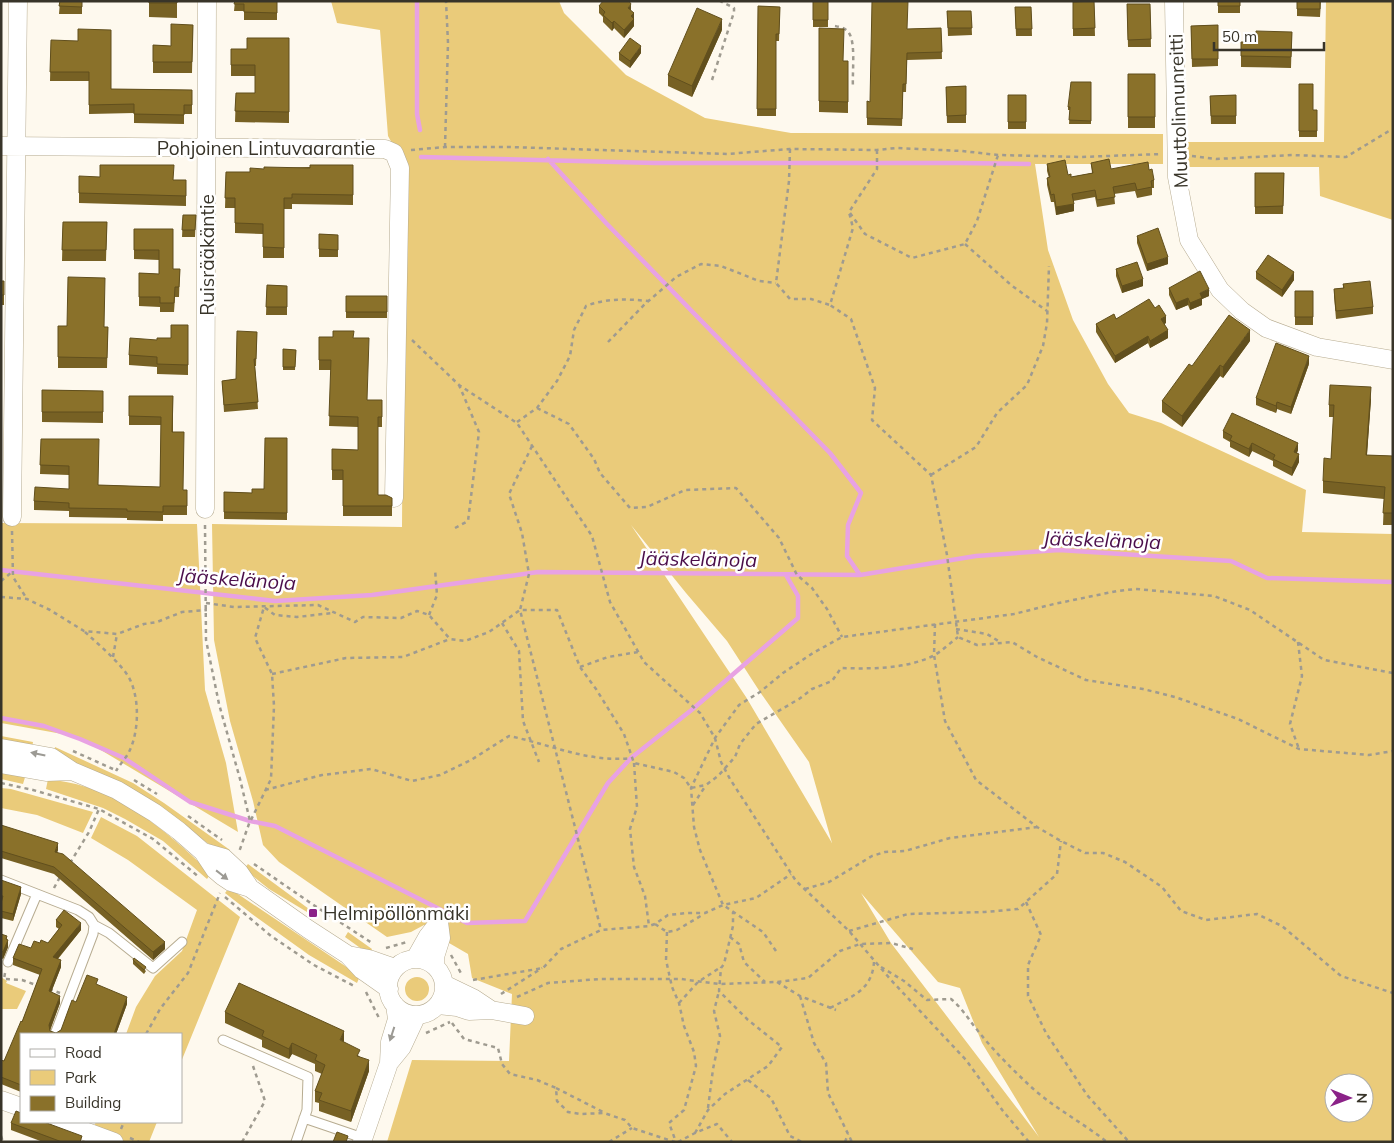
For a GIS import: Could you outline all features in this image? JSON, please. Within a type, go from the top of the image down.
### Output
[{"type":"street","points":[[12,517],[9,146],[18,1]]},
{"type":"street","name":"Ruisrääkäntie","points":[[205,509],[208,148],[207,1]]},
{"type":"street","name":"Muuttolinnunreitti","points":[[1174,1],[1177,177],[1189,240],[1220,290],[1242,312],[1266,328],[1316,347],[1393,360]]},
{"type":"street","name":"Pohjoinen Lintuvaarantie","points":[[9,146],[385,149],[394,154],[400,168],[394,498]]},
{"type":"street","points":[[1,748],[51,757],[72,771],[134,799],[171,825],[203,852],[224,858],[239,872],[250,888],[348,955],[362,970],[392,997],[409,1014],[426,1013],[438,1005],[444,992],[444,984],[435,966],[423,960],[415,959],[401,963],[391,975],[392,997],[397,1019],[390,1042],[390,1063]]},
{"type":"street","points":[[1,764],[46,772],[72,771]]},
{"type":"street","points":[[415,959],[428,936],[440,922],[441,938],[435,957],[435,966]]},
{"type":"street","points":[[348,955],[369,959],[396,968]]},
{"type":"street","points":[[444,984],[473,998],[491,1010]]},
{"type":"street","points":[[438,1005],[457,1007],[469,1011],[491,1010],[525,1016]]},
{"type":"street","points":[[358,1138],[390,1063],[402,1047],[417,1015]]},
{"type":"street","points":[[1,1100],[20,1108]]},
{"type":"street","points":[[63,1123],[114,1142]]},
{"type":"lane","points":[[1,880],[78,910],[88,917],[94,925],[109,933],[153,968],[182,942]]},
{"type":"lane","points":[[8,962],[37,894]]},
{"type":"lane","points":[[55,1033],[93,934],[94,925]]},
{"type":"lane","points":[[223,1040],[308,1077],[308,1095],[304,1118],[296,1142]]},
{"type":"lane","points":[[304,1118],[358,1138]]},
{"type":"path","points":[[445,147],[448,42],[446,1]]},
{"type":"path","points":[[712,80],[734,12],[734,8],[720,1]]},
{"type":"path","points":[[835,26],[846,30],[850,34],[852,42],[853,87]]},
{"type":"path","points":[[394,154],[445,147],[562,148],[727,154],[790,149],[877,150],[896,148],[998,155],[1080,157],[1176,154],[1216,159],[1292,155],[1346,157],[1389,131],[1393,131]]},
{"type":"path","points":[[776,283],[789,181],[790,149]]},
{"type":"path","points":[[830,305],[853,228],[849,212],[876,169],[877,150]]},
{"type":"path","points":[[849,212],[865,234],[912,258],[965,244],[978,221],[998,155]]},
{"type":"path","points":[[965,244],[1011,285],[1047,311]]},
{"type":"path","points":[[608,342],[676,277],[700,264],[722,266],[758,281],[776,283],[790,299],[811,299],[830,305],[851,319],[875,388],[872,420],[931,475],[947,555],[958,637]]},
{"type":"path","points":[[931,475],[976,447],[997,413],[1027,384],[1043,346],[1049,266]]},
{"type":"path","points":[[517,422],[537,408],[557,381],[570,356],[574,330],[586,306],[599,301],[623,298],[649,301]]},
{"type":"path","points":[[411,339],[459,385],[517,422],[592,536],[610,602],[644,662],[700,713],[715,738],[725,769],[791,874],[804,889],[849,931],[874,961],[966,1060],[1003,1111],[1029,1142]]},
{"type":"path","points":[[455,528],[468,521],[479,432],[459,385]]},
{"type":"path","points":[[537,408],[569,424],[594,458],[600,473],[630,508],[647,507],[685,490],[736,488],[779,538],[796,575],[812,588],[827,609],[842,637]]},
{"type":"path","points":[[532,446],[509,494],[522,532],[529,574],[520,610],[601,930]]},
{"type":"path","points":[[205,509],[206,640],[217,695],[250,821]]},
{"type":"path","points":[[12,517],[12,578],[27,599]]},
{"type":"path","points":[[430,615],[437,594],[435,569]]},
{"type":"path","points":[[1,580],[12,572]]},
{"type":"path","points":[[691,788],[715,738],[739,705],[760,692],[813,652],[842,637],[1014,614],[1117,591],[1136,589],[1214,596],[1250,610],[1324,660],[1393,674]]},
{"type":"path","points":[[1,597],[27,599],[50,610],[84,631],[113,658],[127,675],[136,696],[136,724],[130,751],[116,771]]},
{"type":"path","points":[[206,603],[234,607],[318,605],[354,622],[363,617],[401,618],[417,611],[430,615],[450,639]]},
{"type":"path","points":[[264,607],[275,615],[297,617],[333,613]]},
{"type":"path","points":[[239,853],[250,821],[271,779],[274,706],[272,674],[255,638],[264,607]]},
{"type":"path","points":[[84,631],[117,634],[182,612],[206,610]]},
{"type":"path","points":[[272,674],[346,658],[403,657],[450,639],[465,641],[489,632],[520,610],[556,610],[580,667],[624,734],[634,763],[638,807],[630,828],[634,867],[645,896],[649,926]]},
{"type":"path","points":[[502,623],[518,651],[523,720],[539,762]]},
{"type":"path","points":[[935,624],[934,656],[945,721],[976,780],[1037,827],[1061,841],[1085,853],[1103,853],[1124,862],[1162,886],[1181,911],[1206,920],[1257,914],[1282,926],[1341,976],[1393,993]]},
{"type":"path","points":[[956,629],[987,634],[1001,643]]},
{"type":"path","points":[[113,658],[117,634]]},
{"type":"path","points":[[693,805],[706,785],[718,776],[735,757],[740,744],[756,724],[799,699],[812,689],[832,681],[842,668],[875,669],[906,664],[934,656],[958,637]]},
{"type":"path","points":[[958,637],[977,645],[1012,642],[1037,657],[1086,680],[1143,689],[1175,697],[1229,716],[1299,749],[1369,755],[1393,751]]},
{"type":"path","points":[[1298,642],[1302,676],[1290,724],[1299,749]]},
{"type":"path","points":[[580,667],[608,657],[638,652]]},
{"type":"path","points":[[265,790],[322,775],[371,769],[412,781],[440,775],[471,760],[508,736],[531,740],[569,752],[617,760],[631,758]]},
{"type":"path","points":[[634,763],[674,772],[684,778],[691,788],[694,828],[700,850],[724,905],[763,932],[776,951]]},
{"type":"path","points":[[1,783],[99,809],[153,839],[206,882]]},
{"type":"path","points":[[691,788],[706,785]]},
{"type":"path","points":[[67,867],[77,853],[99,809]]},
{"type":"path","points":[[804,889],[829,882],[872,856],[885,852],[905,851],[950,838],[1037,827]]},
{"type":"path","points":[[849,931],[908,914],[1018,909],[1057,874],[1061,841]]},
{"type":"path","points":[[50,899],[62,874]]},
{"type":"path","points":[[655,924],[668,932],[677,930],[705,913],[724,905],[756,898],[791,874]]},
{"type":"path","points":[[213,888],[271,936],[314,965],[357,987]]},
{"type":"path","points":[[147,1033],[160,1008],[188,973],[220,893]]},
{"type":"path","points":[[1026,902],[1041,936],[1028,965],[1028,996],[1046,1033],[1087,1095],[1129,1142]]},
{"type":"path","points":[[708,1110],[713,1069],[720,1036],[714,1011],[719,991],[721,968],[724,964],[730,937],[733,912]]},
{"type":"path","points":[[501,994],[544,968],[561,949],[601,930],[649,926],[668,915],[705,913]]},
{"type":"path","points":[[668,932],[666,960],[684,1026],[694,1052],[696,1066],[684,1110],[670,1123],[676,1142]]},
{"type":"path","points":[[730,937],[739,944],[744,962],[765,982]]},
{"type":"path","points":[[383,950],[396,944],[409,942]]},
{"type":"path","points":[[515,999],[548,983],[600,979],[670,979],[719,984],[777,982],[808,978],[840,951],[860,944],[890,943],[913,949]]},
{"type":"path","points":[[446,949],[459,968],[464,982]]},
{"type":"path","points":[[830,1008],[859,993],[874,973],[874,961]]},
{"type":"path","points":[[8,962],[4,978],[22,980],[69,996]]},
{"type":"path","points":[[679,1003],[698,982],[724,964]]},
{"type":"path","points":[[878,965],[904,981],[927,1000],[951,999],[959,1005],[978,1032],[1030,1086],[1107,1142]]},
{"type":"path","points":[[473,980],[544,968]]},
{"type":"path","points":[[777,982],[800,996],[836,1010]]},
{"type":"path","points":[[695,1133],[708,1110],[725,1094],[768,1066],[782,1047],[748,1020],[719,991]]},
{"type":"path","points":[[366,992],[382,1021]]},
{"type":"path","points":[[800,996],[814,1043],[826,1062],[828,1092],[852,1142]]},
{"type":"path","points":[[426,1033],[451,1022],[464,1039],[498,1048],[502,1064],[510,1074],[537,1080],[556,1088],[604,1113],[625,1120],[632,1128],[676,1142],[718,1124],[732,1142]]},
{"type":"path","points":[[242,1142],[265,1101],[248,1050]]},
{"type":"path","points":[[748,1080],[771,1098],[790,1136],[802,1142]]},
{"type":"path","points":[[556,1088],[557,1101],[568,1112],[580,1114],[604,1113]]},
{"type":"path","points":[[609,1142],[632,1128]]},
{"type":"path","points":[[845,1142],[849,1133]]},
{"type":"path","points":[[1,1136],[3,1142]]},
{"type":"green space","points":[[331,1],[559,1],[564,13],[626,75],[705,118],[791,133],[1163,134],[1163,164],[1035,164],[1048,250],[1073,320],[1108,384],[1129,413],[1161,423],[1306,490],[1302,532],[1393,534],[1393,1142],[387,1142],[412,1060],[509,1061],[512,994],[472,978],[468,954],[449,943],[444,929],[424,925],[411,932],[387,937],[279,862],[263,845],[253,801],[230,721],[214,640],[212,524],[402,527],[403,366],[408,172],[388,136],[380,30],[337,23]],"holes":[[[631,525],[727,641],[809,762],[832,843],[746,697]],[[861,893],[938,982],[960,988],[982,1043],[1039,1137],[891,943]]]},
{"type":"green space","points":[[1326,1],[1393,1],[1393,220],[1320,196],[1319,167],[1186,167],[1185,142],[1324,142]]},
{"type":"green space","points":[[1,523],[197,524],[205,690],[226,763],[238,832],[79,737],[1,723]]},
{"type":"green space","points":[[1,736],[33,742],[32,748],[1,744]]},
{"type":"green space","points":[[55,747],[133,783],[230,850],[226,856],[186,828],[54,754]]},
{"type":"green space","points":[[1,770],[26,774],[23,784],[1,779]]},
{"type":"green space","points":[[48,779],[86,787],[121,802],[153,823],[211,873],[207,879],[163,841],[125,819],[103,808],[46,789]]},
{"type":"green space","points":[[1,788],[11,789],[93,812],[83,833],[37,815],[1,808]]},
{"type":"green space","points":[[101,817],[137,836],[240,917],[182,1060],[182,1033],[126,1033],[136,1007],[155,976],[182,951],[197,910],[128,860],[91,838]]},
{"type":"green space","points":[[248,864],[309,909],[307,912],[269,889],[244,869]]},
{"type":"green space","points":[[229,888],[360,976],[357,983],[309,955],[252,914],[225,893]]},
{"type":"green space","points":[[348,932],[372,949],[370,955],[345,937]]},
{"type":"green space","points":[[1,977],[7,981],[6,983],[26,991],[17,1009],[1,1009]]},
{"type":"green space","points":[[417,977],[426,980],[429,989],[426,998],[417,1001],[408,998],[405,989],[408,980]]},
{"type":"green space","points":[[96,1123],[157,1123],[149,1142],[86,1142]]},
{"type":"building","points":[[60,1],[82,1],[82,7],[59,6]]},
{"type":"building","points":[[149,1],[177,1],[177,3],[149,3]]},
{"type":"building","points":[[235,1],[277,1],[277,13],[244,12],[244,4],[234,4]]},
{"type":"building","points":[[603,1],[629,1],[631,4],[628,8],[634,13],[631,16],[634,19],[624,30],[614,21],[612,23],[603,15],[605,12],[599,6]]},
{"type":"building","points":[[813,1],[828,1],[828,20],[813,20]]},
{"type":"building","points":[[872,1],[908,1],[907,29],[941,28],[942,52],[907,53],[906,84],[903,84],[902,119],[867,118],[867,101],[870,102]]},
{"type":"building","points":[[1094,1],[1095,28],[1073,29],[1073,2]]},
{"type":"building","points":[[1218,1],[1240,1],[1240,6],[1218,6]]},
{"type":"building","points":[[1297,1],[1320,1],[1320,9],[1297,9]]},
{"type":"building","points":[[1127,4],[1150,4],[1151,39],[1128,40]]},
{"type":"building","points":[[758,6],[780,7],[779,34],[776,34],[776,109],[757,109]]},
{"type":"building","points":[[1015,7],[1031,7],[1032,29],[1016,29]]},
{"type":"building","points":[[697,8],[722,19],[692,86],[668,75]]},
{"type":"building","points":[[947,11],[971,11],[972,28],[948,28]]},
{"type":"building","points":[[171,24],[193,25],[192,62],[153,62],[153,45],[171,46]]},
{"type":"building","points":[[1218,25],[1218,59],[1192,59],[1191,26]]},
{"type":"building","points":[[819,28],[844,29],[843,61],[848,61],[848,102],[819,101]]},
{"type":"building","points":[[78,29],[111,30],[111,89],[192,90],[192,105],[184,105],[184,115],[134,114],[134,104],[89,105],[89,72],[50,72],[51,40],[78,41]]},
{"type":"building","points":[[1256,31],[1292,32],[1291,57],[1241,56],[1241,42],[1256,42]]},
{"type":"building","points":[[247,38],[289,38],[289,112],[235,111],[236,93],[255,93],[255,65],[231,65],[231,49],[247,49]]},
{"type":"building","points":[[630,38],[641,46],[630,61],[619,53]]},
{"type":"building","points":[[1128,74],[1155,74],[1155,117],[1128,117]]},
{"type":"building","points":[[1071,82],[1091,82],[1091,121],[1069,120],[1070,107],[1068,107]]},
{"type":"building","points":[[1299,84],[1313,84],[1313,110],[1317,110],[1317,131],[1299,131]]},
{"type":"building","points":[[966,86],[966,115],[947,116],[946,87]]},
{"type":"building","points":[[1008,95],[1026,95],[1026,122],[1008,122]]},
{"type":"building","points":[[1236,95],[1236,116],[1211,116],[1210,96]]},
{"type":"building","points":[[1109,159],[1111,169],[1148,162],[1149,170],[1152,169],[1154,180],[1151,181],[1152,187],[1137,190],[1135,183],[1113,187],[1115,197],[1097,200],[1095,190],[1072,194],[1074,204],[1056,207],[1054,194],[1051,195],[1047,178],[1050,177],[1047,164],[1065,160],[1068,175],[1071,174],[1071,177],[1093,173],[1091,163]]},
{"type":"building","points":[[100,165],[174,165],[173,180],[186,180],[186,196],[79,193],[79,176],[100,177]]},
{"type":"building","points":[[310,165],[353,165],[353,195],[292,194],[292,198],[284,198],[284,248],[263,247],[263,224],[235,223],[235,198],[225,198],[226,172],[250,172],[250,168],[264,169],[264,167],[310,168]]},
{"type":"building","points":[[1255,173],[1284,173],[1283,206],[1255,207]]},
{"type":"building","points":[[183,215],[196,215],[195,230],[182,230]]},
{"type":"building","points":[[63,222],[107,222],[106,250],[62,250]]},
{"type":"building","points":[[1158,228],[1168,257],[1147,264],[1137,236]]},
{"type":"building","points":[[134,229],[173,229],[173,269],[180,269],[179,287],[175,287],[174,303],[160,303],[160,297],[139,297],[139,273],[159,274],[159,250],[134,250]]},
{"type":"building","points":[[319,234],[338,235],[338,250],[319,249]]},
{"type":"building","points":[[1268,255],[1294,272],[1282,290],[1256,272]]},
{"type":"building","points":[[1137,262],[1143,279],[1122,286],[1116,269]]},
{"type":"building","points":[[1200,271],[1209,289],[1200,293],[1202,298],[1190,303],[1188,298],[1176,303],[1169,288]]},
{"type":"building","points":[[68,277],[105,278],[104,327],[108,327],[107,358],[58,357],[58,326],[67,326]]},
{"type":"building","points":[[1,281],[4,281],[4,295],[1,295]]},
{"type":"building","points":[[1370,281],[1373,307],[1336,311],[1334,289],[1344,288],[1343,284]]},
{"type":"building","points":[[267,285],[287,286],[287,307],[266,307]]},
{"type":"building","points":[[1295,291],[1313,291],[1313,317],[1295,317]]},
{"type":"building","points":[[346,296],[387,296],[387,312],[346,312]]},
{"type":"building","points":[[1149,299],[1155,308],[1159,305],[1166,316],[1161,319],[1168,330],[1150,341],[1148,336],[1115,356],[1096,324],[1114,314],[1116,319]]},
{"type":"building","points":[[1229,315],[1250,330],[1223,367],[1220,365],[1182,416],[1162,401],[1189,364],[1192,366]]},
{"type":"building","points":[[171,325],[188,325],[188,365],[157,364],[157,357],[129,355],[130,338],[157,340],[157,338],[171,338]]},
{"type":"building","points":[[237,331],[257,332],[256,359],[254,359],[258,402],[224,405],[222,381],[236,379]]},
{"type":"building","points":[[333,331],[354,331],[353,338],[369,338],[367,400],[382,400],[382,417],[378,417],[378,495],[386,495],[392,498],[392,506],[343,506],[343,470],[332,470],[332,449],[358,450],[358,417],[329,416],[331,360],[319,360],[319,337],[333,337]]},
{"type":"building","points":[[1276,343],[1309,356],[1291,407],[1277,402],[1276,406],[1256,398]]},
{"type":"building","points":[[283,349],[296,350],[295,367],[283,367]]},
{"type":"building","points":[[1330,385],[1371,387],[1366,455],[1393,456],[1393,513],[1383,513],[1385,487],[1323,481],[1324,458],[1331,459],[1334,405],[1329,405]]},
{"type":"building","points":[[42,390],[103,391],[103,412],[42,412]]},
{"type":"building","points":[[129,396],[173,396],[172,432],[184,432],[183,490],[187,490],[187,506],[163,506],[163,512],[127,511],[127,509],[69,508],[69,503],[34,501],[35,487],[69,489],[69,466],[40,465],[41,439],[99,439],[98,485],[160,487],[161,417],[129,416]]},
{"type":"building","points":[[1232,413],[1298,443],[1294,452],[1299,454],[1292,468],[1273,459],[1275,455],[1252,443],[1249,449],[1230,440],[1232,436],[1223,431]]},
{"type":"building","points":[[265,438],[287,438],[287,513],[224,512],[224,492],[252,493],[252,489],[264,489]]},
{"type":"building","points":[[1,825],[58,843],[55,852],[63,854],[165,942],[153,952],[54,867],[1,851]]},
{"type":"building","points":[[1,880],[21,887],[13,914],[1,911],[3,896],[1,896]]},
{"type":"building","points":[[64,910],[81,923],[53,957],[61,960],[49,991],[60,996],[49,1025],[50,1031],[56,1033],[20,1033],[20,1085],[1,1077],[1,1060],[4,1061],[22,1022],[42,969],[13,958],[19,944],[31,948],[34,941],[40,943],[41,940],[48,943],[62,925],[56,920]]},
{"type":"building","points":[[1,934],[7,936],[6,939],[8,940],[3,952],[1,951]]},
{"type":"building","points":[[134,958],[146,967],[144,970],[133,960]]},
{"type":"building","points":[[87,975],[98,979],[96,984],[127,997],[114,1033],[56,1033],[61,1030],[72,1000],[76,1002]]},
{"type":"building","points":[[239,983],[344,1031],[340,1040],[360,1050],[357,1056],[369,1060],[351,1111],[319,1100],[322,1093],[315,1091],[325,1065],[315,1060],[317,1055],[292,1043],[289,1049],[262,1036],[264,1031],[225,1012]]},
{"type":"building","points":[[16,1111],[20,1113],[20,1123],[47,1123],[82,1136],[80,1142],[62,1142],[11,1123]]},
{"type":"building","points":[[337,1132],[348,1136],[346,1142],[333,1142]]},
{"type":"waterway","points":[[417,1],[417,114],[420,130]]},
{"type":"waterway","points":[[421,157],[655,163],[1029,164]]},
{"type":"waterway","points":[[548,159],[606,223],[830,453],[861,493],[848,525],[847,556],[860,575]]},
{"type":"waterway","name":"Jääskelänoja","points":[[1,570],[275,601],[372,595],[538,572],[860,575],[976,556],[1059,550],[1231,561],[1267,578],[1393,582]]},
{"type":"waterway","points":[[1,718],[44,726],[124,758],[190,802],[250,821],[275,826],[467,923],[525,921],[608,783],[631,758],[694,708],[798,618],[798,596],[786,575]]},
{"type":"place","name":"Helmipöllönmäki","points":[[313,913]]}]
